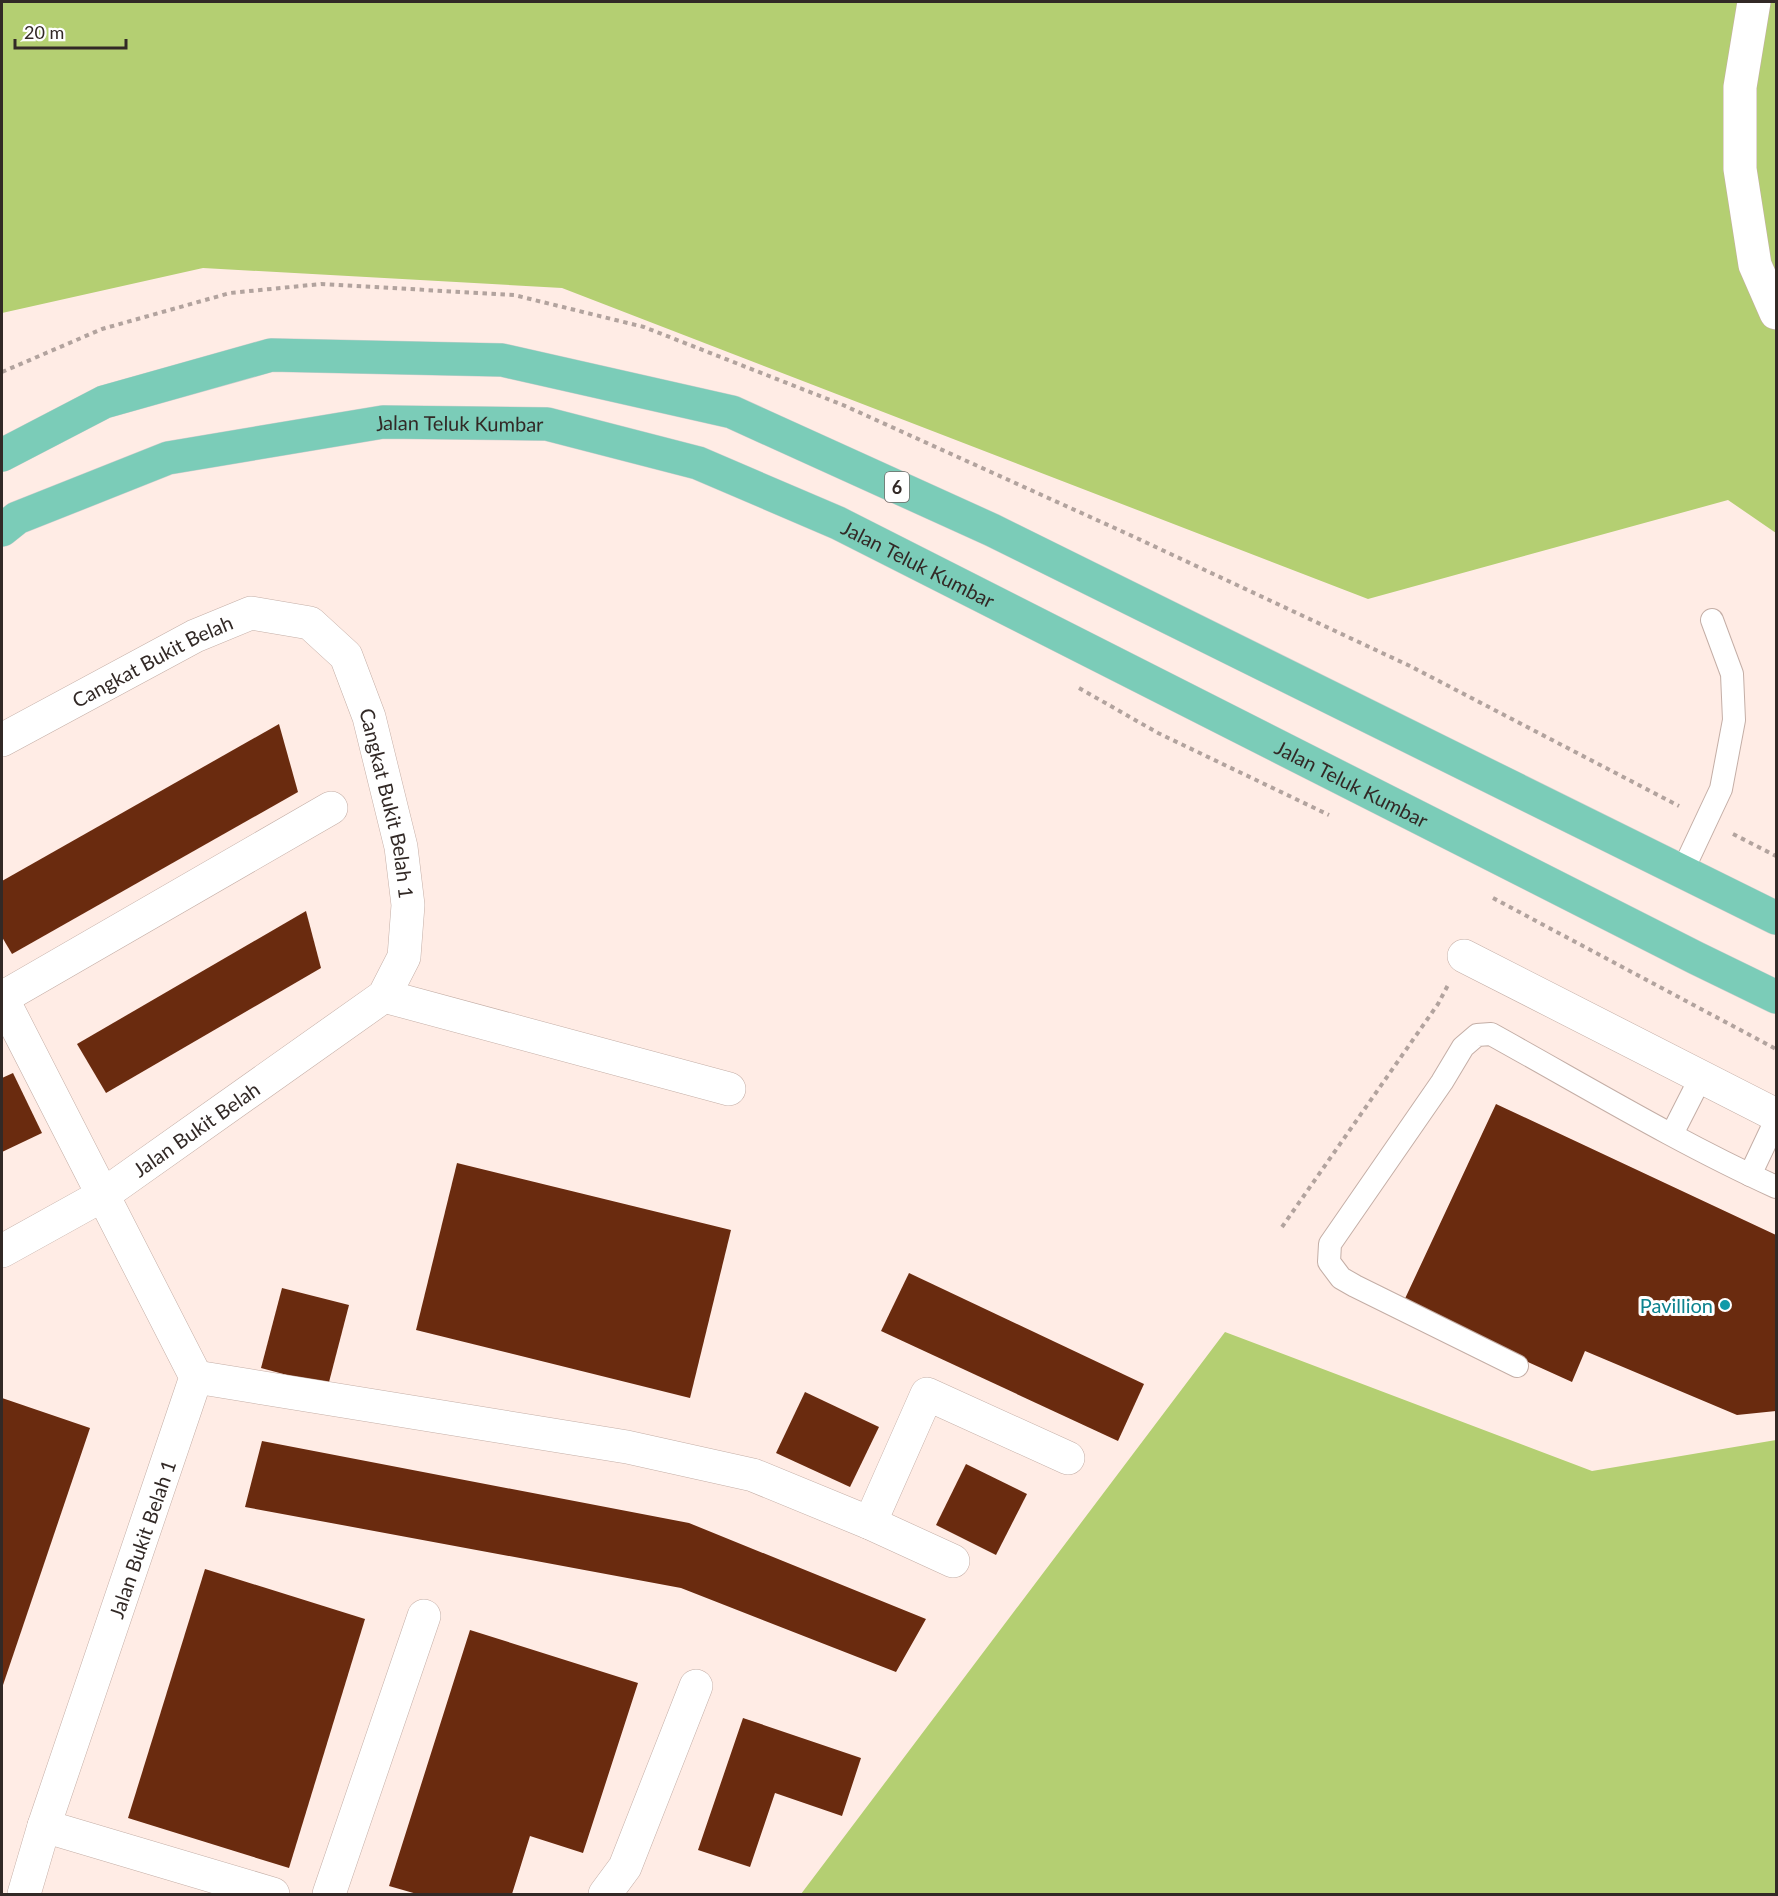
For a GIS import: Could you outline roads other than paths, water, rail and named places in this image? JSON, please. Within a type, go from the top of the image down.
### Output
[{"type":"highway","name":"6","points":[[2,455],[104,402],[271,355],[502,360],[732,412],[992,530],[1776,918]]},
{"type":"highway","name":"Jalan Teluk Kumbar","points":[[2,531],[17,518],[168,458],[384,422],[548,424],[698,463],[838,523],[1674,948],[1776,997]]},
{"type":"street","points":[[1754,2],[1740,87],[1740,169],[1755,265],[1776,313]]},
{"type":"street","name":"Cangkat Bukit Belah","points":[[2,740],[195,636],[251,613],[310,623]]},
{"type":"street","name":"Cangkat Bukit Belah 1","points":[[310,623],[345,656],[369,717],[401,847],[408,905],[404,957],[384,996]]},
{"type":"street","points":[[331,808],[2,998],[196,1377],[627,1447],[753,1475],[870,1522],[953,1562]]},
{"type":"street","points":[[1464,956],[1776,1115]]},
{"type":"street","points":[[384,996],[729,1089]]},
{"type":"street","name":"Jalan Bukit Belah","points":[[2,1251],[103,1195],[384,996]]},
{"type":"street","name":"Jalan Bukit Belah 1","points":[[24,1894],[44,1826],[196,1377]]},
{"type":"street","points":[[870,1522],[927,1394],[1068,1458]]},
{"type":"street","points":[[329,1894],[424,1616]]},
{"type":"street","points":[[605,1894],[625,1867],[696,1686]]},
{"type":"street","points":[[44,1826],[273,1894]]},
{"type":"lane","points":[[1682,872],[1721,789],[1734,720],[1732,674],[1712,620]]},
{"type":"lane","points":[[1517,1366],[1341,1278],[1329,1262],[1330,1244],[1442,1082],[1463,1047],[1477,1035],[1491,1034],[1672,1134],[1776,1186]]},
{"type":"lane","points":[[1672,1134],[1701,1077]]},
{"type":"lane","points":[[1750,1175],[1776,1120]]},
{"type":"place","name":"Pavillion","points":[[1725,1305]]}]
